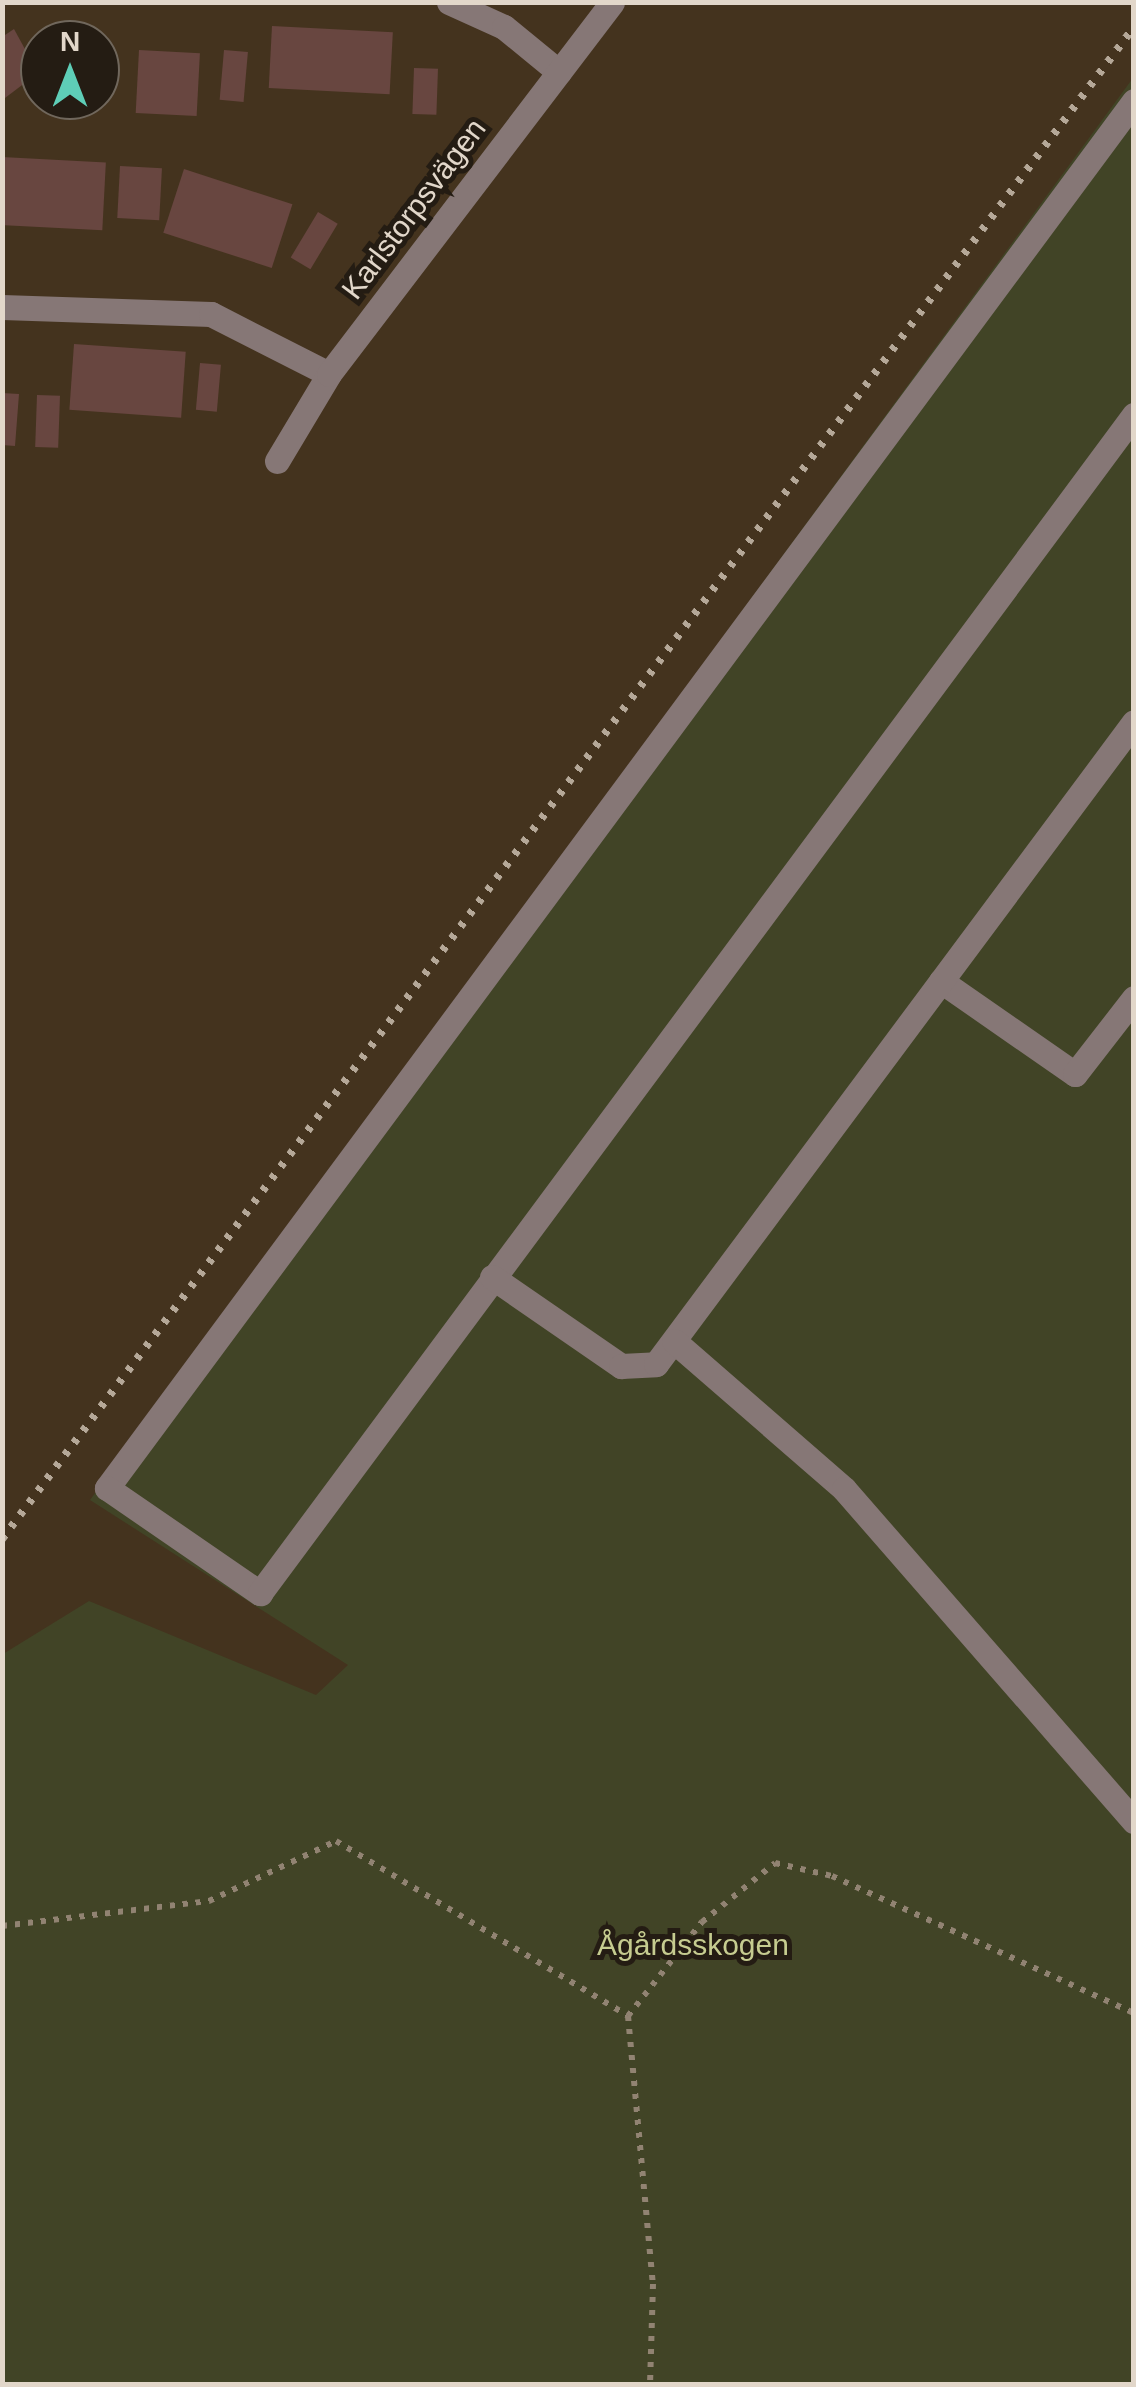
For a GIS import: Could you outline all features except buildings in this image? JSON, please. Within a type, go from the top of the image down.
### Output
[{"type":"street","points":[[449,2],[504,28],[559,72]]},
{"type":"street","name":"Karlstorpsvägen","points":[[278,461],[330,374],[612,2]]},
{"type":"street","points":[[1134,101],[107,1488],[260,1593],[1134,415]]},
{"type":"street","points":[[2,307],[211,314],[330,374]]},
{"type":"street","points":[[492,1277],[621,1366],[656,1364],[1134,722]]},
{"type":"street","points":[[942,981],[1075,1074],[1134,998]]},
{"type":"street","points":[[674,1341],[844,1490],[1134,1821]]},
{"type":"path","points":[[2,1926],[209,1901],[336,1841],[628,2016]]},
{"type":"path","points":[[650,2384],[653,2284],[628,2016],[702,1922],[775,1863],[832,1876],[1134,2013]]},
{"type":"green space","name":"Ågårdsskogen","points":[[1133,78],[1133,2384],[3,2384],[3,1654],[89,1601],[316,1695],[348,1665],[90,1500]]},
{"type":"railway","points":[[2,1539],[1134,27]]}]
